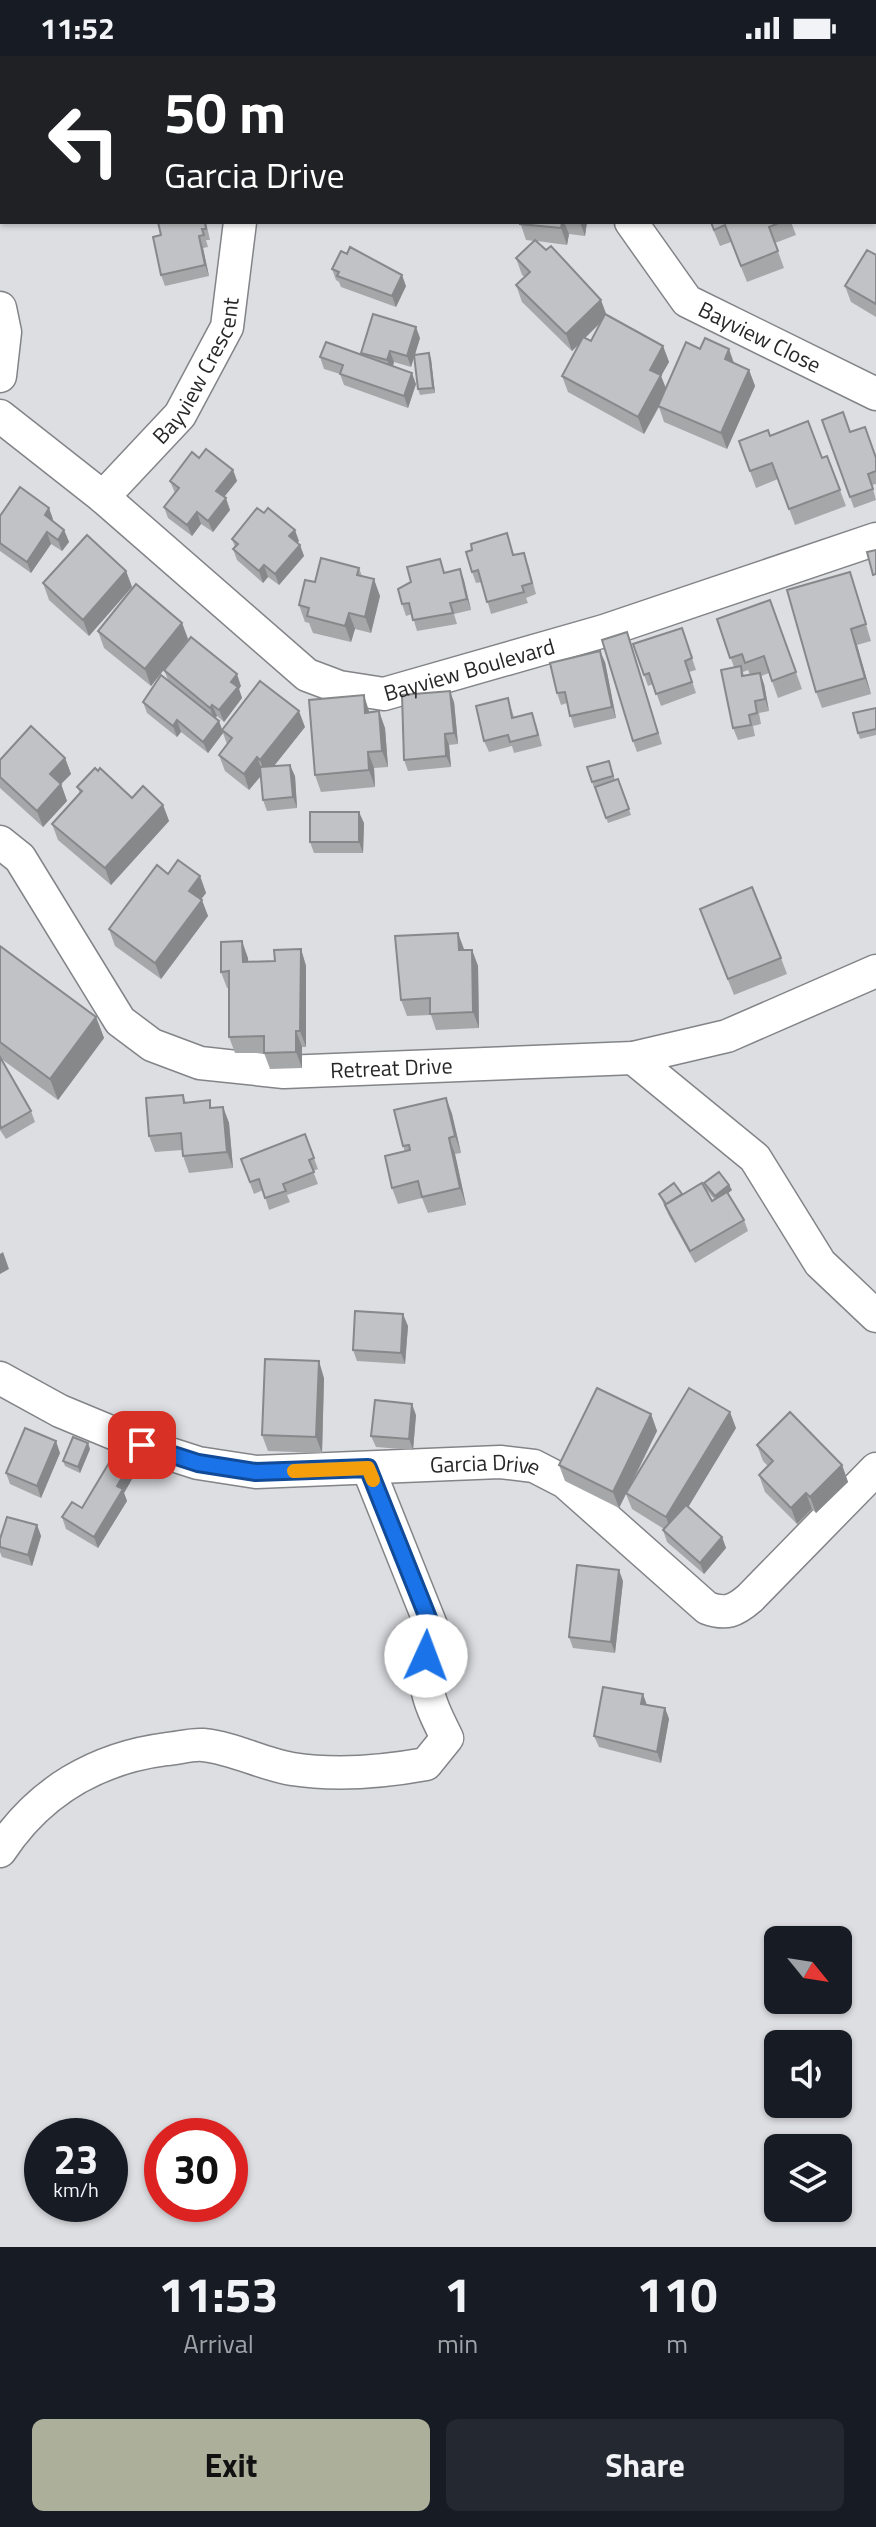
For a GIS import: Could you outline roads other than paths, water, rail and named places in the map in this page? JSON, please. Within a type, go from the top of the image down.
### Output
[{"type":"street","name":"Bayview Crescent","points":[[103,497],[180,415],[227,327],[240,224]]},
{"type":"street","name":"Bayview Close","points":[[632,224],[687,301],[876,394]]},
{"type":"street","points":[[0,308],[5,332],[0,376]]},
{"type":"street","name":"Bayview Boulevard","points":[[2,424],[103,497],[307,675],[339,687],[384,694],[604,631],[876,539]]},
{"type":"street","name":"Retreat Drive","points":[[0,842],[20,858],[120,1021],[152,1045],[200,1063],[284,1072],[633,1058],[727,1036],[876,971]]},
{"type":"street","points":[[633,1058],[755,1158],[820,1263],[876,1316]]},
{"type":"street","name":"Garcia Drive","points":[[0,1378],[60,1411],[142,1445],[198,1463],[256,1472],[500,1462],[534,1466],[565,1482],[707,1608],[719,1612],[735,1611],[750,1598],[876,1469]]},
{"type":"street","points":[[0,1851],[18,1823],[65,1783],[111,1760],[155,1751],[201,1745],[251,1755],[290,1769],[335,1773],[387,1771],[426,1764],[447,1738],[426,1696],[426,1656],[434,1633],[368,1468]]}]
